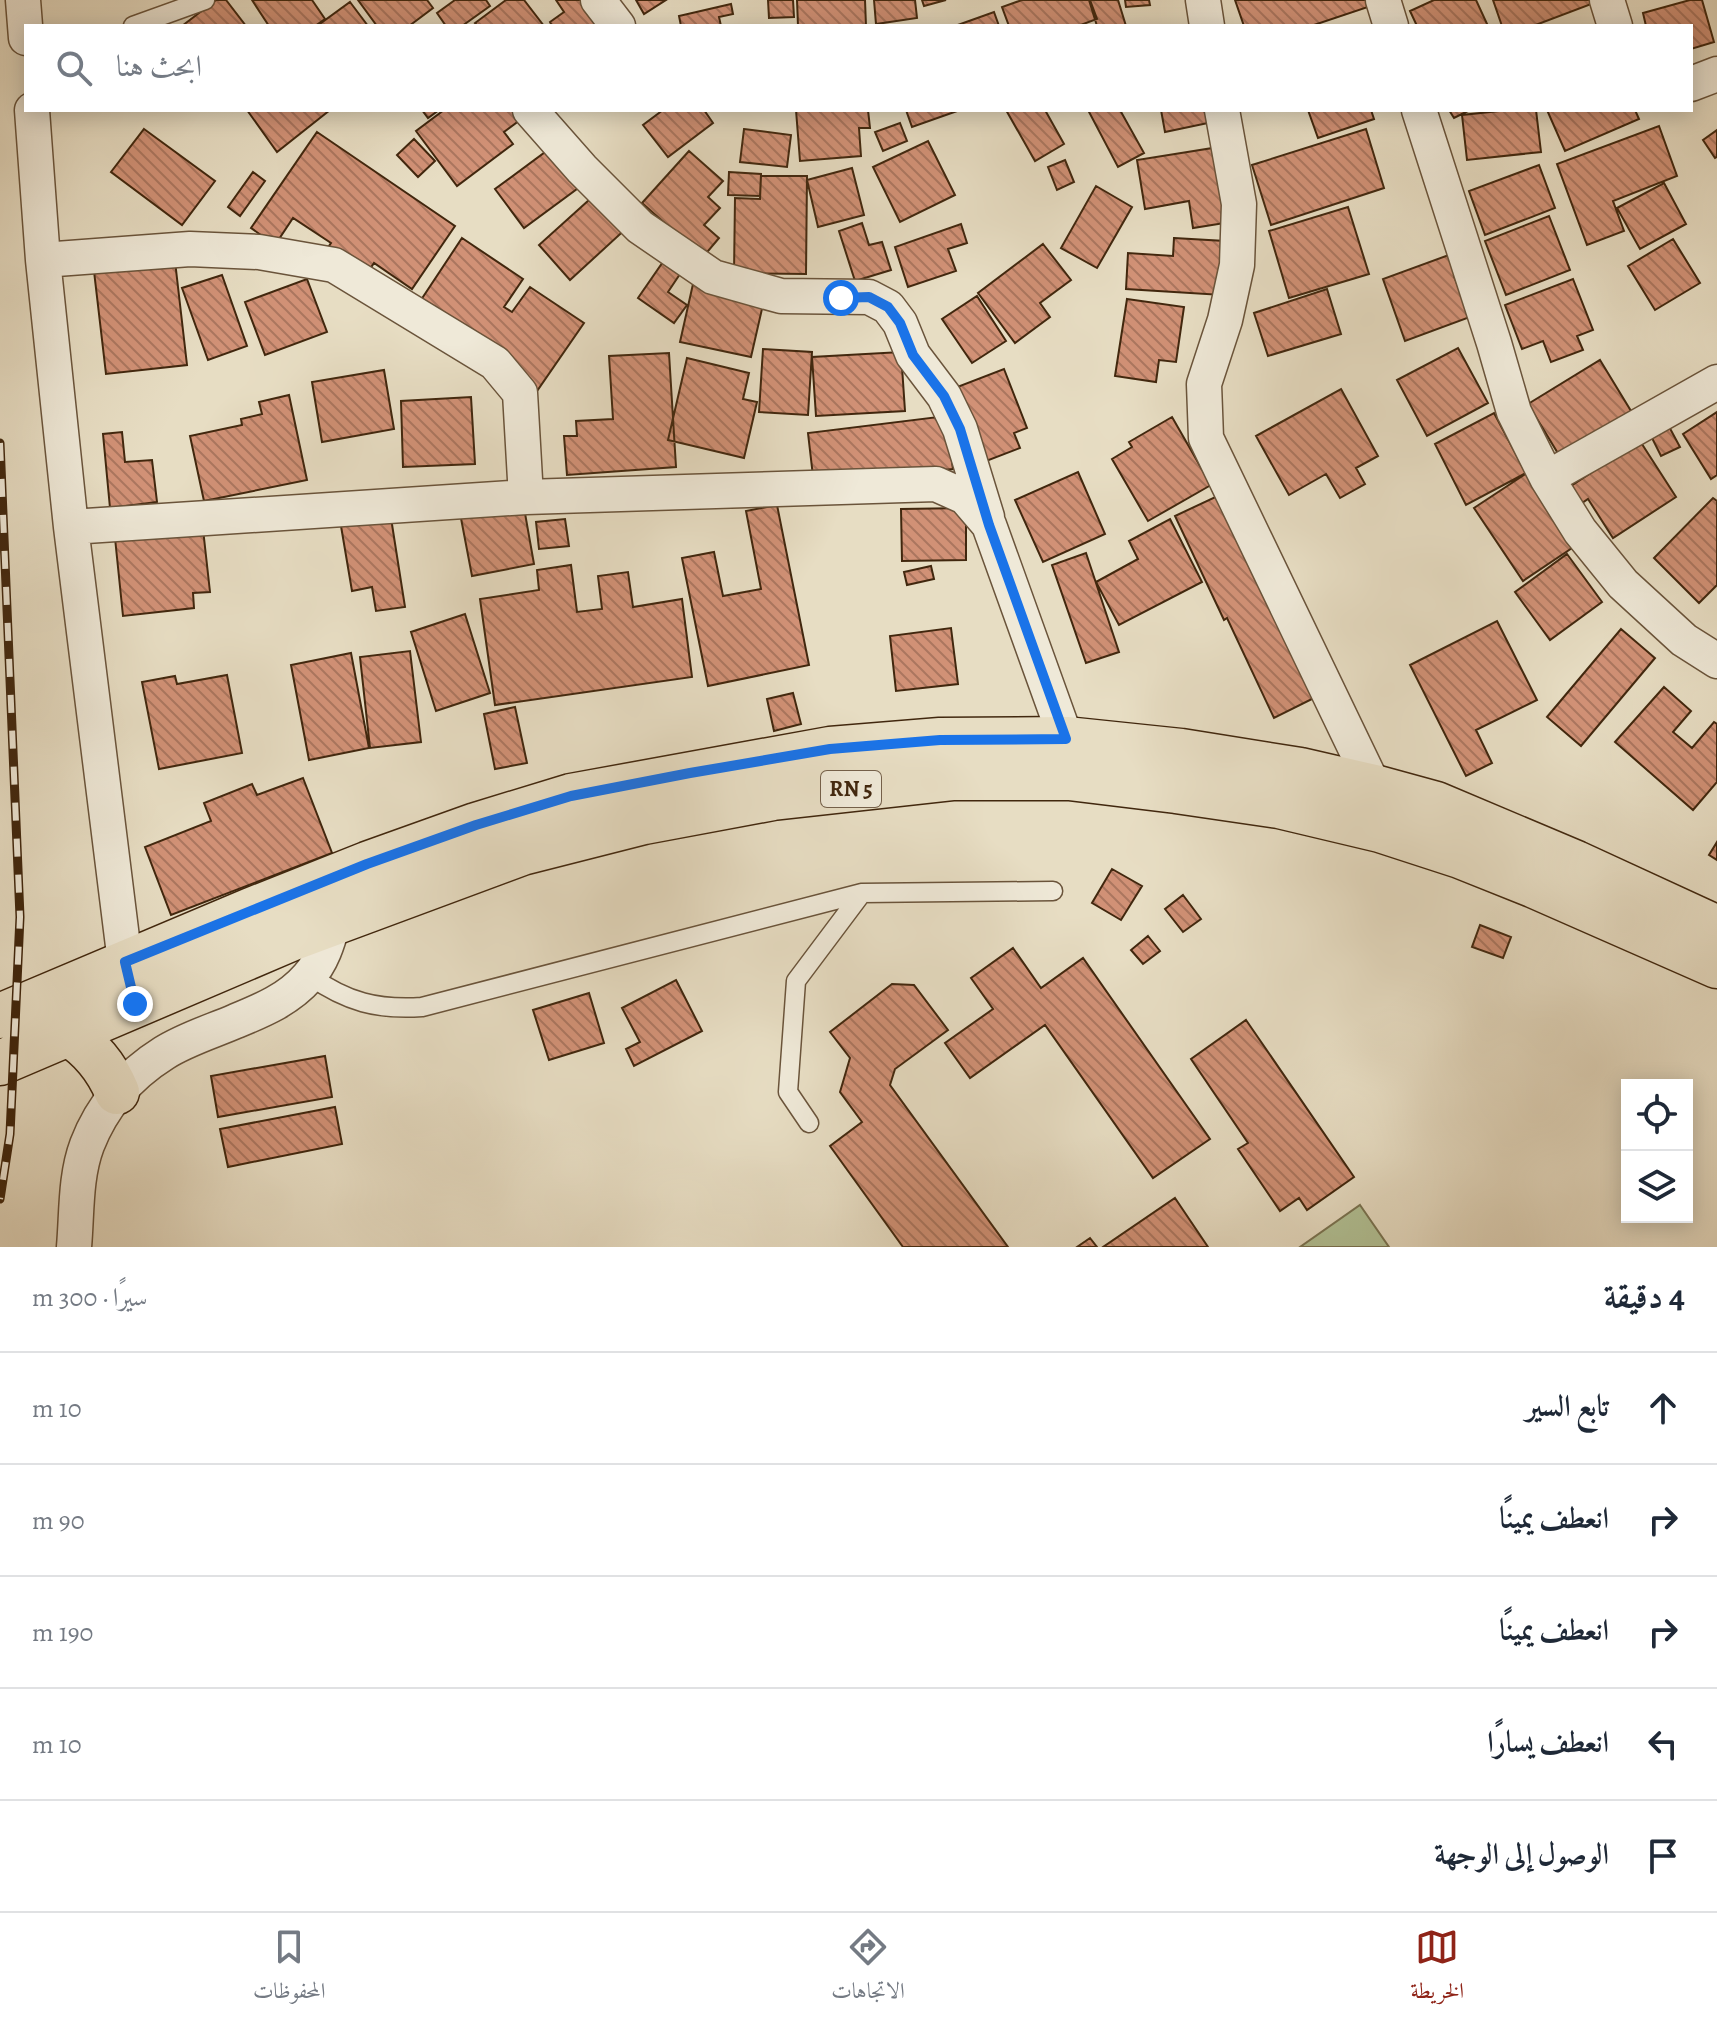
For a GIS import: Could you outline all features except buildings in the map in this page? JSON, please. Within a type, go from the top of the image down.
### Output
[{"type":"main road","name":"RN 5","points":[[0,1016],[367,864],[476,825],[571,796],[830,749],[940,740],[1066,739],[1181,751],[1300,770],[1374,787],[1436,804],[1576,863],[1717,928]]},
{"type":"main road","name":"RN 5","points":[[0,1063],[333,923],[522,853],[644,822],[773,798],[954,778],[1069,778],[1176,791],[1279,806],[1380,830],[1460,856],[1535,886],[1717,966]]},
{"type":"main road","points":[[68,1033],[98,1058],[117,1092]]},
{"type":"street","points":[[23,0],[25,24]]},
{"type":"street","points":[[598,0],[616,24]]},
{"type":"street","points":[[1203,0],[1207,24]]},
{"type":"street","points":[[1383,0],[1390,24]]},
{"type":"street","points":[[1607,0],[1614,24]]},
{"type":"street","points":[[1693,83],[1717,74]]},
{"type":"street","points":[[32,112],[43,260],[71,527],[125,962],[135,1004]]},
{"type":"street","points":[[532,112],[582,169],[640,227],[713,277],[781,296],[869,297],[888,307],[900,323],[913,355],[944,396],[960,429],[989,525],[1066,739]]},
{"type":"street","points":[[1222,112],[1239,204],[1237,265],[1225,320],[1204,384],[1206,438],[1374,787]]},
{"type":"street","points":[[1420,112],[1514,412],[1547,478],[1580,531],[1623,584],[1684,640],[1717,661]]},
{"type":"street","points":[[43,260],[190,249],[259,252],[334,265],[495,363],[520,393],[526,497]]},
{"type":"street","points":[[1547,478],[1717,382]]},
{"type":"street","points":[[71,527],[526,497],[936,484],[965,497],[989,525]]},
{"type":"street","points":[[74,1247],[79,1177],[87,1147],[100,1118],[117,1092],[140,1069],[166,1051],[288,997],[310,976],[325,951],[333,923]]},
{"type":"lane","points":[[139,24],[205,0]]},
{"type":"lane","points":[[310,976],[352,1000],[399,1009],[422,1007],[862,893],[1053,891]]},
{"type":"lane","points":[[809,1123],[788,1092],[796,981],[862,893]]},
{"type":"green space","points":[[1360,1205],[1389,1247],[1300,1247]]},
{"type":"railway","points":[[0,443],[20,917],[10,1134],[0,1199]]},
{"type":"route","points":[[135,1004],[125,962],[367,864],[476,825],[571,796],[830,749],[940,740],[1066,739],[989,525],[960,429],[944,396],[913,355],[900,323],[888,307],[869,297],[841,298]]}]
